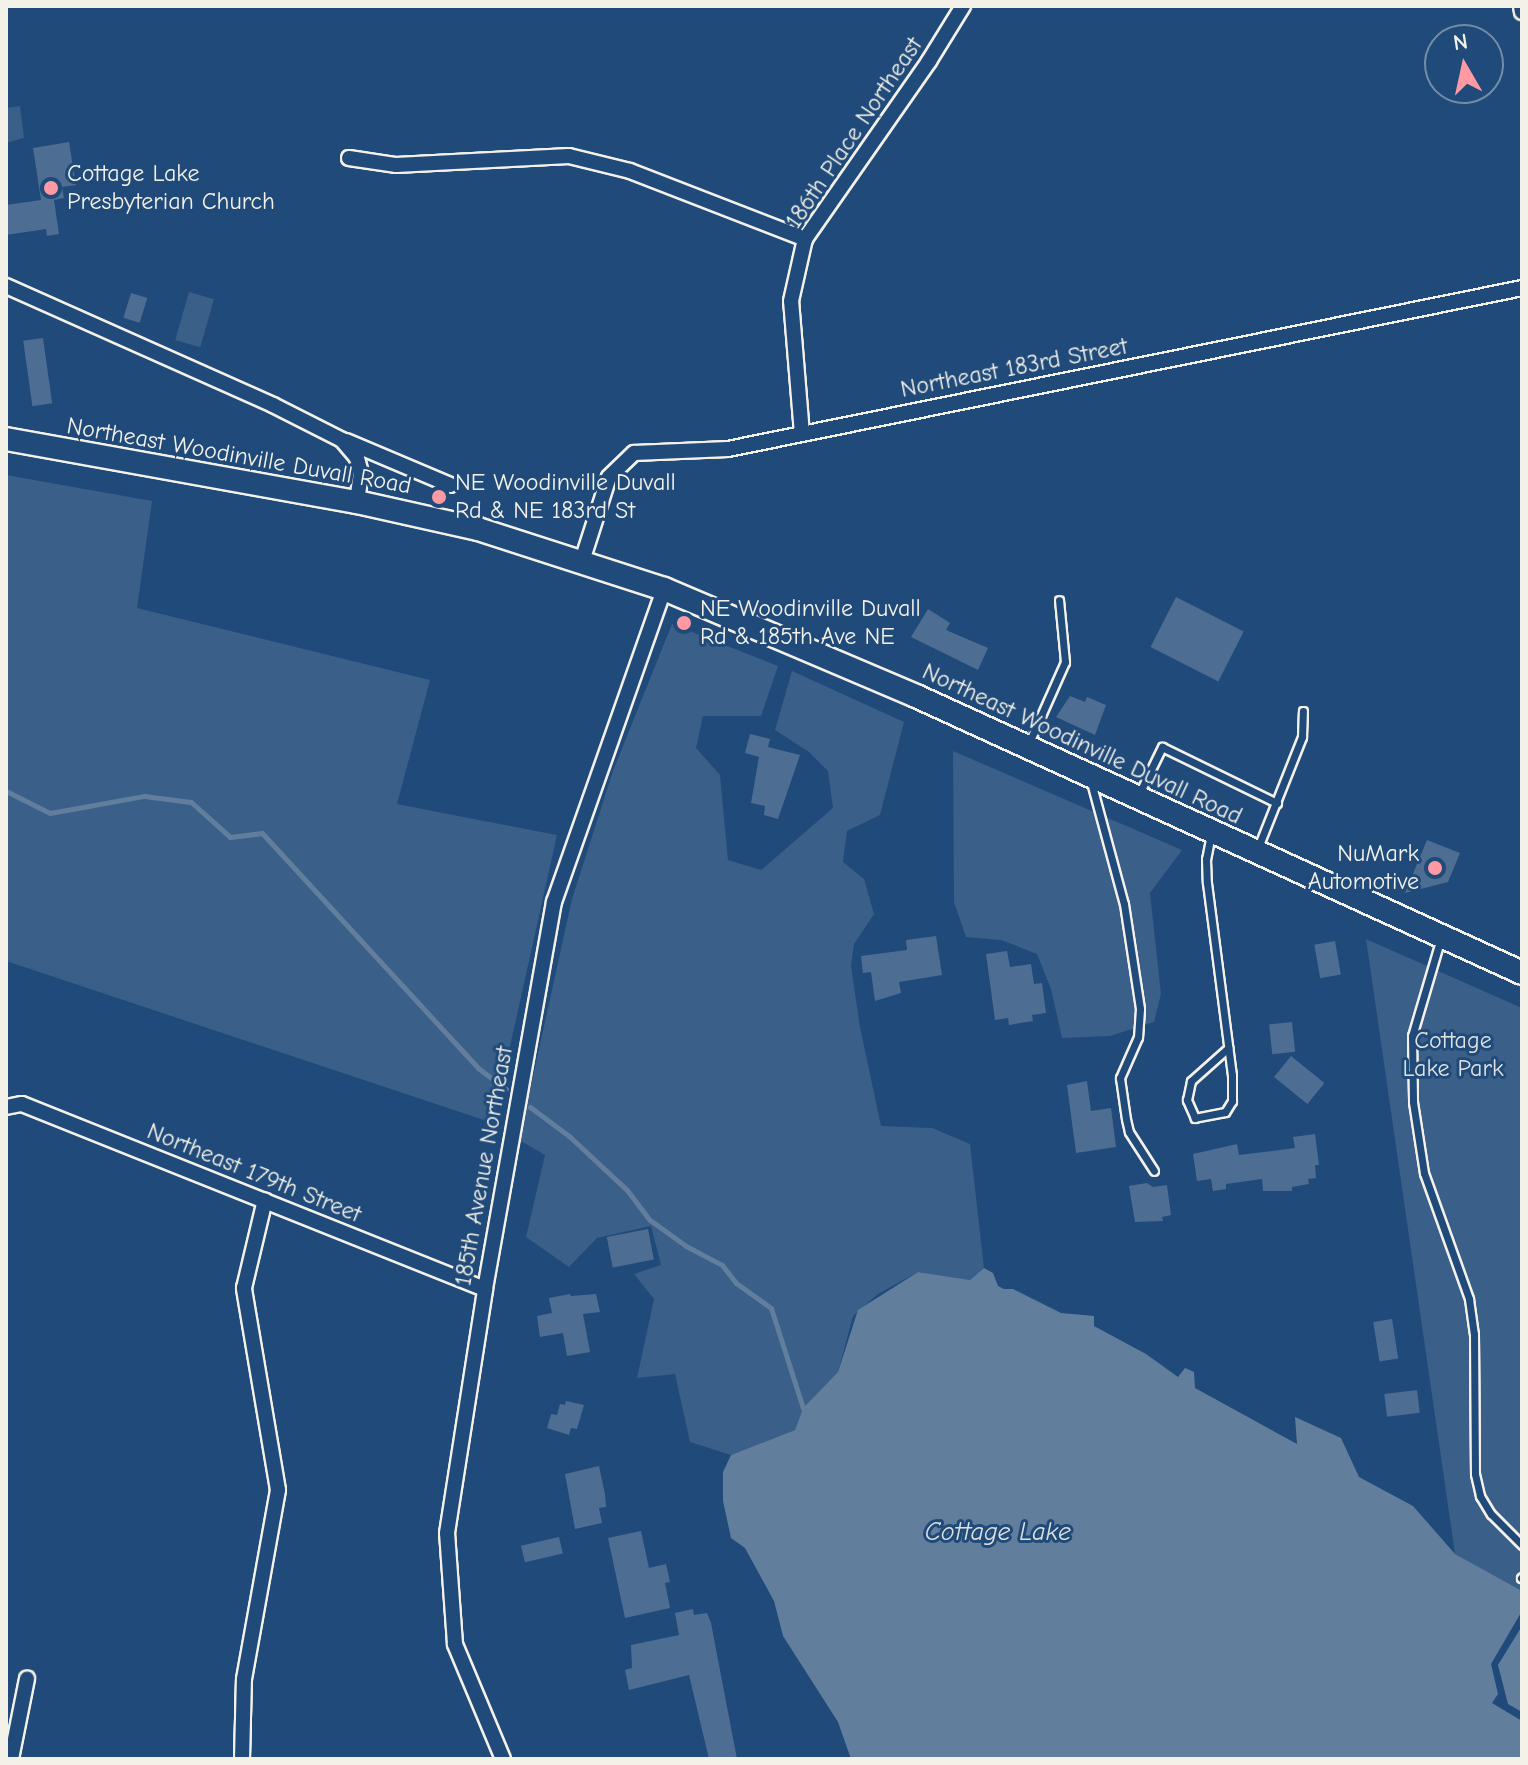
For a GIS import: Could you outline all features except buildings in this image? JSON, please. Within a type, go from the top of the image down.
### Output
[{"type":"main road","name":"Northeast Woodinville Duvall Road","points":[[6,439],[357,502],[478,529],[664,589],[810,649],[1522,973]]},
{"type":"street","name":"186th Place Northeast","points":[[802,434],[791,301],[805,239],[929,61],[963,6]]},
{"type":"street","points":[[1521,6],[1522,12]]},
{"type":"street","points":[[349,158],[396,165],[569,156],[630,171],[805,239]]},
{"type":"street","points":[[6,286],[106,328],[342,440],[450,485]]},
{"type":"street","name":"Northeast 183rd Street","points":[[582,561],[609,477],[634,453],[728,449],[1522,288]]},
{"type":"street","points":[[342,440],[357,458],[361,473],[357,502]]},
{"type":"street","name":"185th Avenue Northeast","points":[[503,1759],[455,1644],[447,1533],[485,1289],[554,902],[664,589]]},
{"type":"street","name":"Northeast 179th Street","points":[[6,1107],[22,1104],[485,1289]]},
{"type":"street","points":[[242,1759],[244,1679],[278,1490],[244,1288],[265,1200]]},
{"type":"street","points":[[11,1759],[27,1679]]},
{"type":"lane","points":[[1027,747],[1065,662],[1059,600]]},
{"type":"lane","points":[[1257,852],[1302,737],[1303,711]]},
{"type":"lane","points":[[1137,798],[1162,747],[1277,803]]},
{"type":"lane","points":[[1089,776],[1124,904],[1140,1009],[1138,1037],[1120,1078],[1126,1119],[1129,1132],[1154,1171]]},
{"type":"lane","points":[[1212,832],[1206,859],[1207,883],[1228,1048],[1232,1101],[1225,1112],[1195,1118],[1187,1100],[1191,1081],[1228,1048]]},
{"type":"lane","points":[[1441,937],[1412,1036],[1413,1102],[1424,1173],[1469,1299],[1474,1334],[1475,1474],[1480,1496],[1491,1514],[1522,1545]]},
{"type":"green space","points":[[20,106],[24,138],[6,143],[6,108]]},
{"type":"green space","points":[[189,292],[214,299],[200,347],[175,340]]},
{"type":"green space","points":[[6,475],[152,501],[137,608],[430,680],[397,804],[557,835],[493,1123],[6,961]]},
{"type":"green space","points":[[672,624],[778,666],[761,716],[703,716],[696,748],[720,775],[728,860],[761,870],[833,808],[828,771],[809,752],[775,730],[792,671],[904,722],[880,815],[847,831],[843,862],[864,879],[874,914],[854,944],[851,966],[881,1126],[932,1128],[970,1144],[984,1268],[970,1280],[918,1272],[878,1294],[853,1316],[838,1372],[803,1408],[795,1430],[731,1455],[690,1442],[675,1374],[637,1378],[654,1299],[634,1274],[661,1265],[651,1226],[597,1238],[569,1267],[526,1237],[545,1155],[519,1140],[572,899],[613,771]]},
{"type":"green space","points":[[953,751],[1182,850],[1150,893],[1161,994],[1154,1022],[1110,1036],[1062,1038],[1051,989],[1037,954],[1001,940],[966,937],[954,902]]},
{"type":"green space","name":"Cottage Lake Park","points":[[1366,939],[1522,1008],[1522,1593],[1455,1554]]},
{"type":"water","name":"Cottage Lake","points":[[984,1268],[993,1273],[998,1286],[1004,1289],[1013,1289],[1061,1313],[1094,1316],[1094,1326],[1146,1354],[1178,1377],[1185,1368],[1194,1372],[1195,1388],[1297,1444],[1295,1417],[1341,1438],[1359,1477],[1413,1506],[1455,1554],[1520,1590],[1522,1759],[851,1759],[838,1722],[783,1636],[774,1601],[745,1548],[731,1538],[723,1501],[723,1472],[731,1455],[795,1430],[803,1408],[838,1372],[858,1310],[918,1272],[970,1280]]},
{"type":"pier","points":[[1522,1611],[1522,1626],[1498,1665],[1508,1704],[1522,1712],[1522,1721],[1492,1703],[1498,1694],[1491,1664]]},
{"type":"waterway","points":[[6,791],[50,813],[144,796],[191,802],[230,837],[262,833],[478,1068],[506,1089]]},
{"type":"waterway","points":[[530,1107],[569,1136],[627,1190],[650,1220],[686,1246],[722,1265],[736,1283],[771,1308],[803,1408]]},
{"type":"place","name":"Cottage Lake Presbyterian Church","points":[[51,188]]},
{"type":"place","name":"NE Woodinville Duvall Rd & NE 183rd St","points":[[439,497]]},
{"type":"place","name":"NE Woodinville Duvall Rd & 185th Ave NE","points":[[684,623]]},
{"type":"place","name":"NuMark Automotive","points":[[1435,868]]}]
